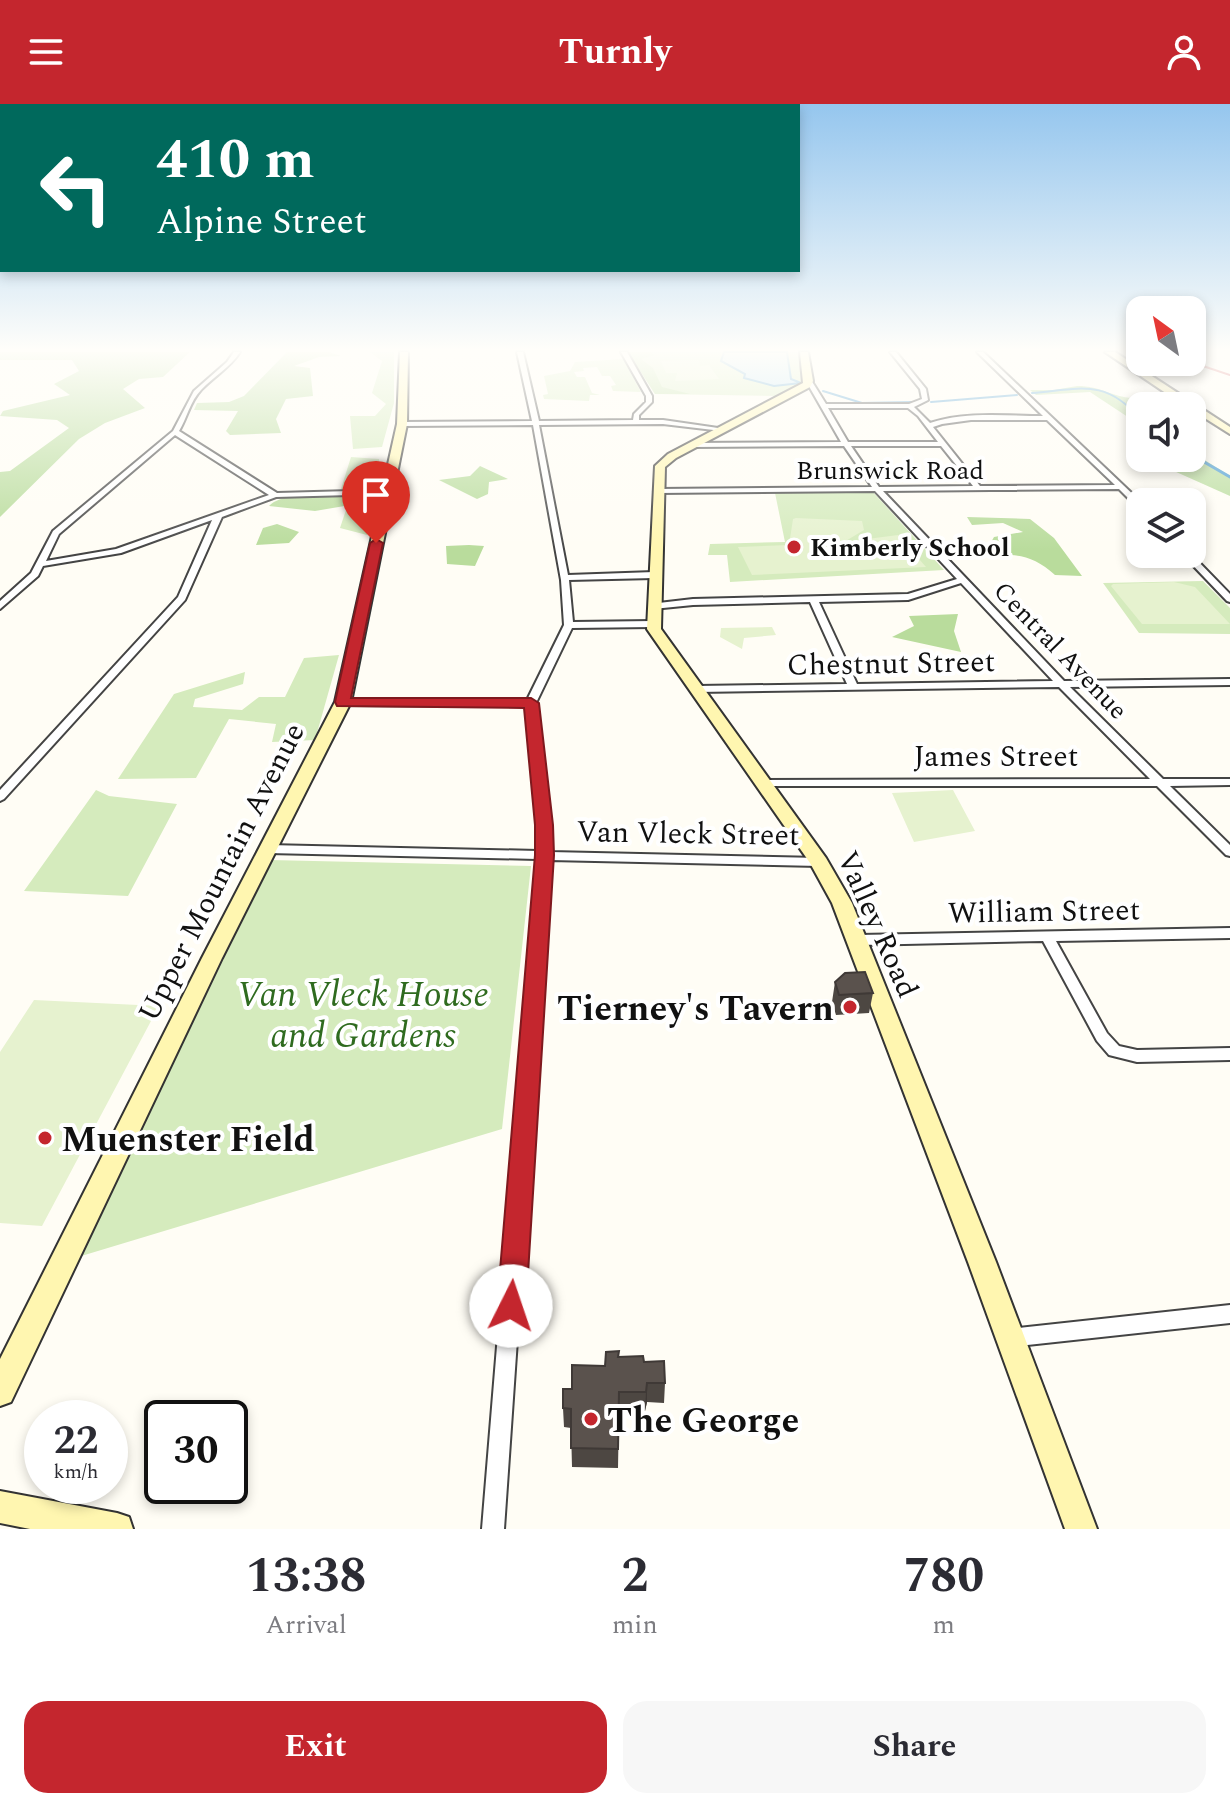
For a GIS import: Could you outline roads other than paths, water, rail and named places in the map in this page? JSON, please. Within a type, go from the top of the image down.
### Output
[{"type":"street","points":[[0,606],[35,574],[56,533],[175,432],[184,418]]},
{"type":"street","name":"Upper Mountain Avenue","points":[[0,1391],[343,702],[402,418]]},
{"type":"street","points":[[493,1529],[544,855],[544,825],[531,703],[569,625],[564,578],[533,418]]},
{"type":"street","points":[[653,615],[658,491],[663,461],[743,418]]},
{"type":"street","name":"Central Avenue","points":[[832,418],[846,446],[878,490],[1062,685],[1230,852]]},
{"type":"street","points":[[922,418],[979,489]]},
{"type":"street","points":[[924,418],[938,422],[1035,418]]},
{"type":"street","points":[[1052,418],[1126,490]]},
{"type":"street","points":[[1211,418],[1230,431]]},
{"type":"street","points":[[402,424],[636,422],[692,424],[722,429]]},
{"type":"street","points":[[929,426],[938,422]]},
{"type":"street","points":[[175,432],[275,495]]},
{"type":"street","points":[[691,445],[944,444]]},
{"type":"street","name":"Brunswick Road","points":[[658,491],[1123,487]]},
{"type":"street","points":[[41,564],[118,551],[275,495],[388,492]]},
{"type":"street","points":[[0,797],[182,598],[218,516]]},
{"type":"street","points":[[1200,568],[1230,599]]},
{"type":"street","points":[[564,578],[654,575]]},
{"type":"street","points":[[569,625],[653,615],[693,602],[814,601],[922,595],[947,582],[964,580]]},
{"type":"street","points":[[814,601],[853,687]]},
{"type":"street","name":"Valley Road","points":[[653,615],[697,689],[819,862],[859,940],[1081,1529]]},
{"type":"street","name":"Chestnut Street","points":[[697,689],[1230,682]]},
{"type":"street","points":[[343,702],[531,703]]},
{"type":"street","name":"James Street","points":[[762,783],[1230,782]]},
{"type":"street","name":"Van Vleck Street","points":[[268,849],[819,862]]},
{"type":"street","name":"William Street","points":[[859,940],[1230,933]]},
{"type":"street","points":[[1048,938],[1102,1037],[1114,1051],[1137,1056],[1230,1054]]},
{"type":"street","points":[[1010,1338],[1230,1314]]},
{"type":"street","points":[[0,1507],[117,1529]]},
{"type":"waterway","points":[[1206,463],[1230,477]]},
{"type":"place","name":"Kimberly School","points":[[794,547]]},
{"type":"place","name":"Tierney's Tavern","points":[[850,1007]]},
{"type":"place","name":"Muenster Field","points":[[45,1138]]},
{"type":"place","name":"The George","points":[[591,1419]]},
{"type":"park label","name":"Van Vleck House and Gardens","points":[[363,1014]]}]
